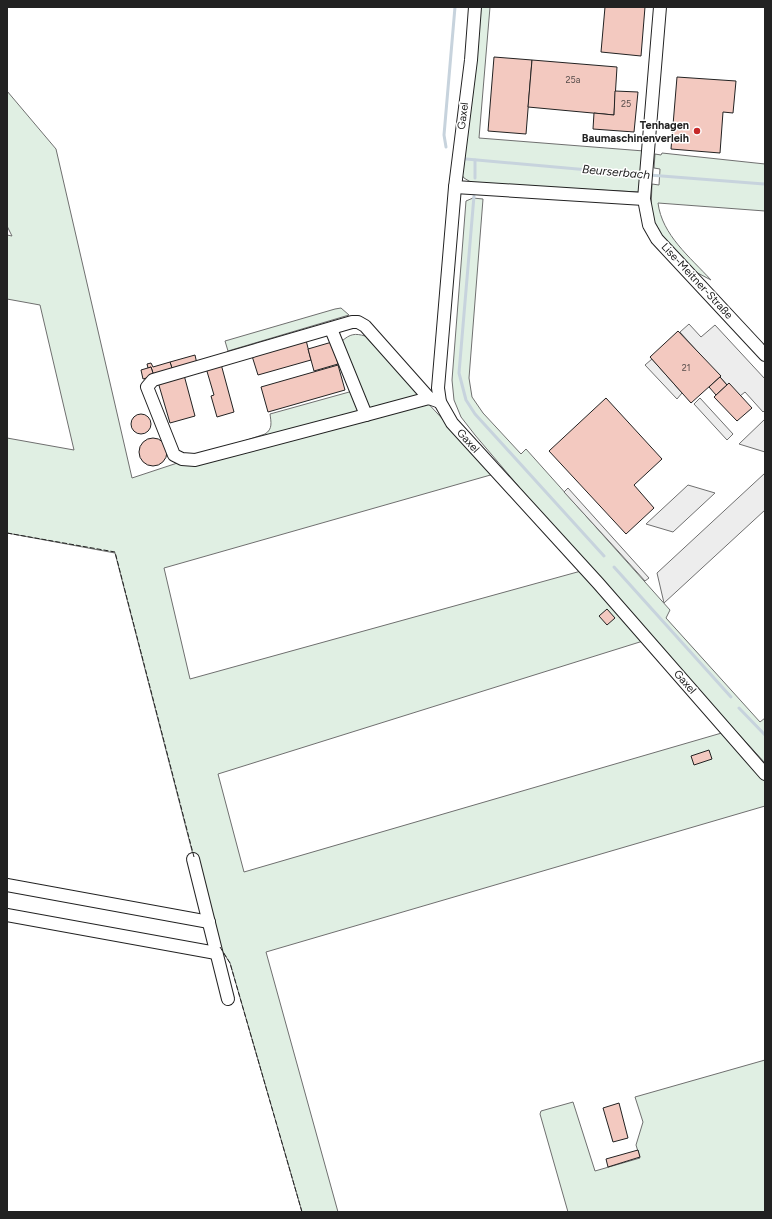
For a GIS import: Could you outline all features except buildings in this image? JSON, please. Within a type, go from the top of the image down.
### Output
[{"type":"street","name":"Gaxel","points":[[475,7],[455,186],[438,388],[435,400],[452,424],[598,583],[765,774]]},
{"type":"street","name":"Lise-Meitner-Straße","points":[[660,7],[644,199],[649,225],[657,239],[765,356]]},
{"type":"street","points":[[455,186],[644,199]]},
{"type":"street","points":[[352,322],[358,322],[365,326],[435,400],[366,415],[195,460],[182,459],[174,455],[147,387],[153,380],[352,322]]},
{"type":"street","points":[[331,328],[366,415]]},
{"type":"street","points":[[193,859],[228,1000]]},
{"type":"street","points":[[7,885],[209,922]]},
{"type":"street","points":[[7,915],[216,953]]},
{"type":"green space","points":[[479,7],[490,7],[479,138],[644,151],[639,192],[474,184],[464,178],[460,172]]},
{"type":"green space","points":[[7,91],[56,149],[132,478],[265,434],[270,428],[270,414],[360,389],[342,341],[355,334],[365,336],[494,474],[164,568],[190,679],[581,571],[643,641],[218,774],[244,872],[725,732],[765,776],[765,806],[266,952],[338,1212],[302,1212],[230,963],[215,940],[115,553],[7,533],[7,438],[74,450],[40,305],[7,299],[7,235],[12,236],[7,226]]},
{"type":"green space","points":[[662,153],[765,164],[765,211],[658,203],[665,225],[671,235],[686,254],[711,280],[692,270],[661,235],[654,223],[651,208],[652,184],[659,185],[660,169],[654,168],[655,154],[661,155]]},
{"type":"green space","points":[[473,198],[483,199],[469,378],[472,397],[483,413],[521,454],[526,449],[670,610],[666,618],[760,722],[765,718],[765,763],[592,573],[461,417],[454,400],[452,380],[466,201]]},
{"type":"green space","points":[[341,308],[349,315],[228,351],[225,341]]},
{"type":"green space","points":[[765,1060],[765,1212],[568,1212],[540,1114],[541,1111],[573,1102],[595,1171],[640,1158],[636,1145],[643,1122],[635,1097]]},
{"type":"shaded area","points":[[689,324],[701,337],[715,325],[765,379],[765,410],[763,412],[745,392],[740,396],[727,385],[680,332]]},
{"type":"shaded area","points":[[652,359],[682,393],[677,399],[645,365]]},
{"type":"shaded area","points":[[700,398],[733,434],[727,440],[694,404]]},
{"type":"shaded area","points":[[765,419],[765,452],[739,444]]},
{"type":"shaded area","points":[[765,473],[765,510],[664,603],[657,573]]},
{"type":"shaded area","points":[[688,485],[715,493],[673,532],[646,524]]},
{"type":"shaded area","points":[[568,488],[649,578],[645,581],[564,492]]},
{"type":"waterway","name":"Beurserbach","points":[[446,147],[444,135],[455,7]]},
{"type":"waterway","name":"Beurserbach","points":[[466,159],[644,175]]},
{"type":"waterway","points":[[475,160],[475,178]]},
{"type":"waterway","name":"Beurserbach","points":[[649,175],[765,184]]},
{"type":"waterway","points":[[474,196],[459,373],[466,400],[475,414],[604,556]]},
{"type":"waterway","points":[[614,567],[731,697]]},
{"type":"waterway","points":[[739,708],[765,735]]},
{"type":"fence","points":[[7,533],[115,552],[194,857]]},
{"type":"fence","points":[[220,947],[230,963],[302,1212]]},
{"type":"place","name":"Tenhagen Baumaschinenverleih","points":[[697,131]]}]
